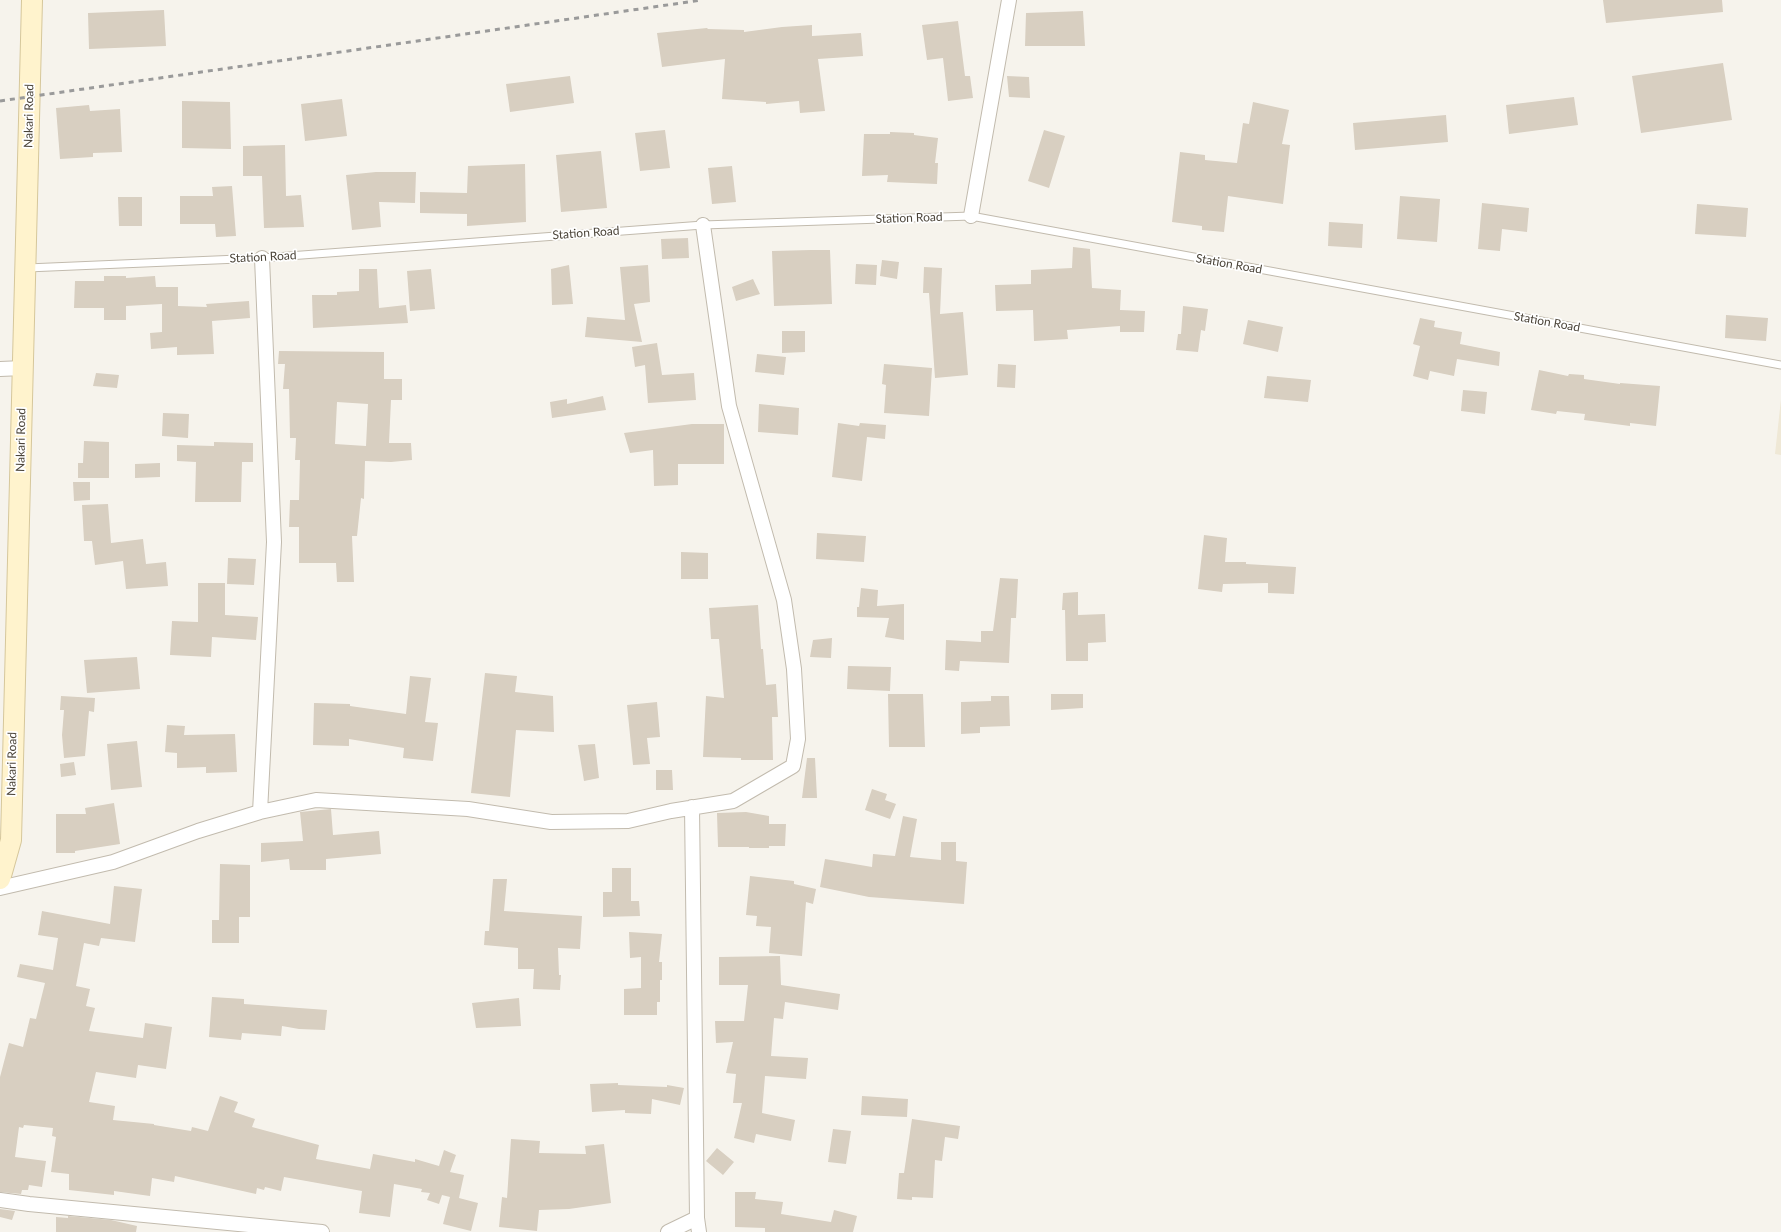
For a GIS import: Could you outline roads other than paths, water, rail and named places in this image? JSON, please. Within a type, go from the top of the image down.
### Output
[{"type":"street","name":"Nakari Road","points":[[0,879],[10,840],[32,0]]},
{"type":"street","points":[[971,216],[1009,0]]},
{"type":"street","points":[[0,888],[113,862],[198,831],[260,812],[316,800],[468,809],[551,822],[628,822],[671,810],[733,801],[793,766],[798,739],[794,669],[784,600],[729,406],[704,225]]},
{"type":"street","points":[[260,812],[274,542],[262,258]]},
{"type":"street","points":[[0,369],[23,368]]},
{"type":"street","points":[[692,807],[698,1232]]},
{"type":"street","points":[[0,1200],[322,1232]]},
{"type":"street","points":[[668,1232],[697,1218]]},
{"type":"lane","name":"Station Road","points":[[25,268],[262,258],[704,225],[971,216],[1781,365]]},
{"type":"railway","points":[[0,101],[702,0]]}]
